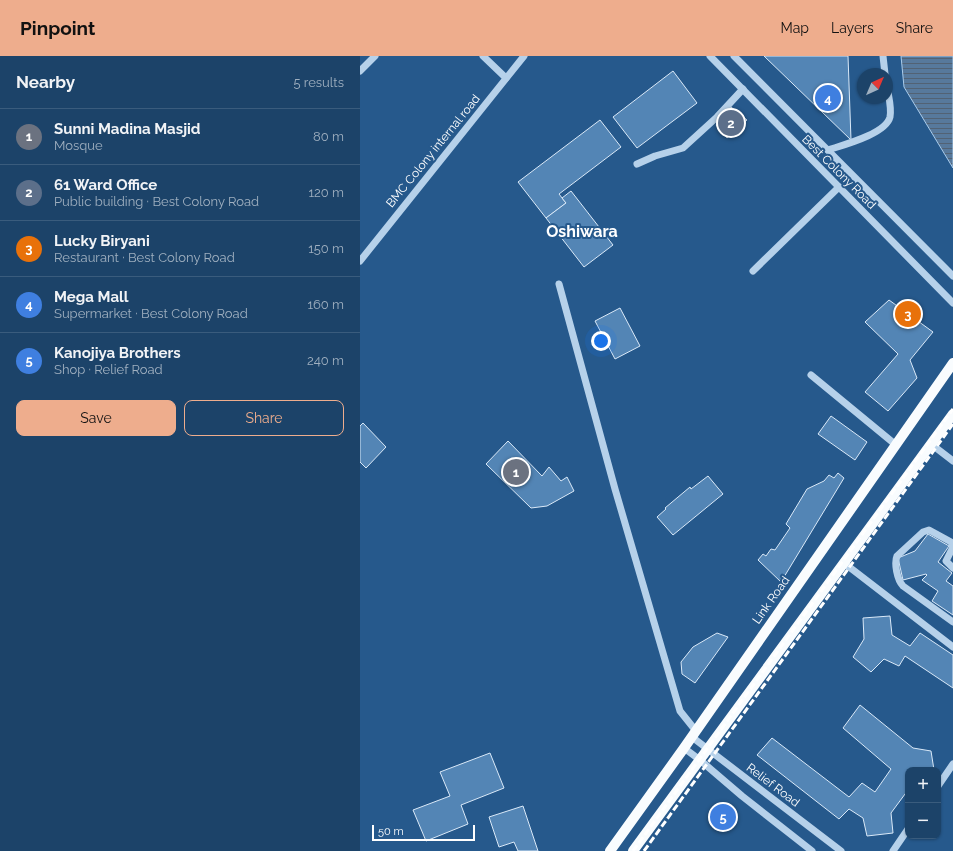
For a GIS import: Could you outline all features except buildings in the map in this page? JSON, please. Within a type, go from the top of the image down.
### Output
[{"type":"main road","name":"Link Road","points":[[610,851],[694,734],[953,363]]},
{"type":"main road","points":[[633,851],[953,414]]},
{"type":"street","points":[[360,71],[375,56]]},
{"type":"street","points":[[483,56],[506,78]]},
{"type":"street","name":"BMC Colony internal road","points":[[360,261],[524,56]]},
{"type":"street","name":"Best Colony Road","points":[[710,56],[953,303]]},
{"type":"street","name":"Best Colony Road","points":[[734,56],[953,276]]},
{"type":"street","points":[[883,56],[884,68]]},
{"type":"street","points":[[638,164],[656,156],[683,148],[717,117],[743,89]]},
{"type":"street","points":[[828,150],[866,138],[886,125],[890,118],[889,104]]},
{"type":"street","points":[[753,271],[839,186]]},
{"type":"street","name":"Relief Road","points":[[559,284],[615,489],[680,710],[694,734],[708,749],[841,851]]},
{"type":"street","points":[[811,375],[896,445]]},
{"type":"street","points":[[931,444],[953,460]]},
{"type":"street","points":[[953,568],[946,561],[953,547],[951,542],[932,530],[926,530],[897,556],[896,560],[899,581],[902,586],[953,622]]},
{"type":"street","points":[[844,562],[953,647]]},
{"type":"street","points":[[684,748],[812,851]]},
{"type":"street","points":[[941,783],[950,773],[953,764]]},
{"type":"street","points":[[893,851],[905,833]]},
{"type":"water","points":[[901,56],[953,56],[953,168],[904,87]]},
{"type":"railway","points":[[633,851],[953,409]]},
{"type":"railway","points":[[644,851],[953,424]]},
{"type":"place","name":"Mega Mall","points":[[828,98]]},
{"type":"place","name":"61 Ward Office","points":[[731,123]]},
{"type":"place","name":"Lucky Biryani","points":[[908,314]]},
{"type":"place","name":"Sunni Madina Masjid","points":[[516,472]]},
{"type":"place","name":"Kanojiya Brothers","points":[[723,817]]},
{"type":"district","name":"Oshiwara","points":[[582,231]]}]
